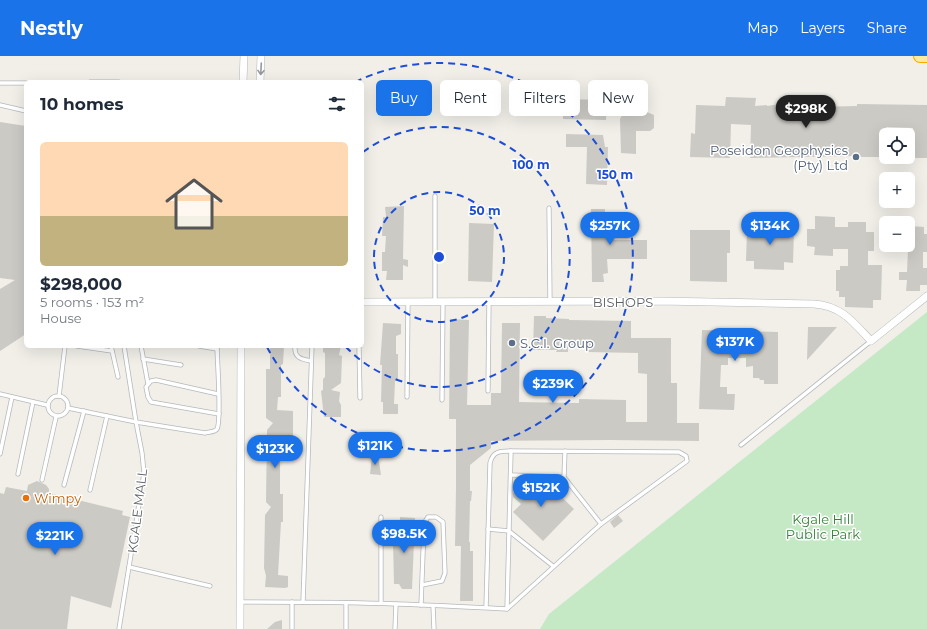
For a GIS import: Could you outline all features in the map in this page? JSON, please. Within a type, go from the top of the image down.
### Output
[{"type":"highway","points":[[920,56],[927,56]]},
{"type":"street","points":[[243,80],[244,56]]},
{"type":"street","points":[[260,80],[261,56]]},
{"type":"street","points":[[871,341],[927,296]]},
{"type":"street","name":"BISHOPS","points":[[364,302],[443,301],[826,304],[840,310],[853,321],[871,341]]},
{"type":"street","points":[[240,629],[243,348]]},
{"type":"lane","points":[[0,83],[24,82]]},
{"type":"lane","points":[[0,105],[24,111]]},
{"type":"lane","points":[[435,196],[435,301]]},
{"type":"lane","points":[[549,208],[550,302]]},
{"type":"lane","points":[[407,397],[408,301]]},
{"type":"lane","points":[[442,400],[443,301]]},
{"type":"lane","points":[[488,391],[489,302]]},
{"type":"lane","points":[[741,445],[871,341]]},
{"type":"lane","points":[[59,396],[65,348]]},
{"type":"lane","points":[[91,348],[112,351]]},
{"type":"lane","points":[[111,348],[118,377]]},
{"type":"lane","name":"KGALE MALL","points":[[119,629],[144,473],[124,348]]},
{"type":"lane","points":[[141,348],[148,384],[146,387],[148,397],[151,402],[219,414]]},
{"type":"lane","points":[[68,408],[136,422],[206,433],[215,430],[217,428],[219,414],[217,348]]},
{"type":"lane","points":[[295,348],[296,355],[299,359],[311,361]]},
{"type":"lane","points":[[303,602],[312,348]]},
{"type":"lane","points":[[359,348],[360,398]]},
{"type":"lane","points":[[143,359],[181,365]]},
{"type":"lane","points":[[148,384],[151,381],[156,380],[218,394]]},
{"type":"lane","points":[[0,394],[47,405]]},
{"type":"lane","points":[[59,396],[66,400],[68,408],[64,415],[56,417],[49,413],[47,405],[51,398],[59,396]]},
{"type":"lane","points":[[0,454],[12,397]]},
{"type":"lane","points":[[18,474],[33,402]]},
{"type":"lane","points":[[64,485],[84,411]]},
{"type":"lane","points":[[90,490],[107,416]]},
{"type":"lane","points":[[42,480],[56,417]]},
{"type":"lane","points":[[507,609],[512,451]]},
{"type":"lane","points":[[565,451],[564,477],[601,524]]},
{"type":"lane","points":[[240,602],[396,604],[507,609],[601,524],[687,461],[686,456],[679,452],[496,452],[490,463],[486,608]]},
{"type":"lane","points":[[511,475],[564,477]]},
{"type":"lane","points":[[381,517],[382,604]]},
{"type":"lane","points":[[421,605],[424,527],[428,517],[436,517],[443,522],[445,573],[442,581],[422,584]]},
{"type":"lane","points":[[488,529],[509,531],[553,566]]},
{"type":"lane","points":[[129,567],[210,586]]},
{"type":"lane","points":[[292,602],[292,629]]},
{"type":"lane","points":[[346,603],[346,629]]},
{"type":"lane","points":[[395,629],[396,604]]},
{"type":"lane","points":[[433,606],[434,629]]},
{"type":"green space","name":"Kgale Hill Public Park","points":[[927,312],[927,629],[540,629],[549,614]]},
{"type":"building","points":[[726,97],[756,98],[755,106],[815,103],[814,107],[857,106],[857,104],[927,105],[927,158],[915,158],[915,128],[886,127],[879,128],[879,157],[750,158],[751,125],[731,124],[730,158],[690,157],[691,133],[695,134],[696,105],[725,106]]},
{"type":"building","points":[[580,99],[588,100],[588,116],[606,116],[606,120],[563,119],[563,116],[580,116]]},
{"type":"building","points":[[648,112],[654,115],[654,128],[650,131],[636,131],[636,154],[621,153],[620,119],[622,116],[648,116]]},
{"type":"building","points":[[0,122],[24,126],[24,335],[0,351],[0,289],[15,280],[0,278]]},
{"type":"building","points":[[566,134],[603,135],[605,147],[608,147],[607,185],[586,184],[587,147],[566,147]]},
{"type":"building","points":[[404,206],[403,259],[408,260],[408,267],[403,265],[403,280],[386,280],[387,271],[382,271],[382,252],[385,252],[386,236],[382,236],[383,217],[386,217],[385,207]]},
{"type":"building","points":[[591,209],[605,209],[605,218],[609,218],[609,240],[647,240],[647,259],[607,259],[608,273],[603,274],[604,282],[592,282]]},
{"type":"building","points":[[815,216],[835,217],[835,227],[848,227],[848,222],[866,222],[866,232],[874,232],[874,251],[868,251],[868,265],[882,265],[881,300],[873,300],[873,308],[845,307],[845,297],[839,297],[839,291],[836,291],[836,270],[840,270],[840,266],[848,266],[848,249],[833,249],[833,256],[814,255],[815,247],[807,246],[807,229],[815,229]]},
{"type":"building","points":[[755,222],[787,223],[787,231],[794,231],[793,263],[784,262],[784,270],[754,269],[754,261],[746,261],[747,230],[754,230]]},
{"type":"building","points":[[469,223],[494,224],[492,282],[468,281]]},
{"type":"building","points":[[915,226],[924,227],[924,234],[927,234],[927,252],[923,252],[923,268],[927,268],[927,285],[920,285],[920,291],[906,291],[907,280],[899,280],[899,272],[907,272],[908,252],[915,252]]},
{"type":"building","points":[[690,230],[730,230],[730,253],[727,253],[727,282],[690,281]]},
{"type":"building","points":[[534,316],[546,316],[546,318],[569,320],[631,321],[631,338],[671,338],[671,383],[677,383],[677,423],[699,423],[699,441],[491,441],[491,448],[470,465],[470,491],[472,491],[470,501],[469,542],[470,551],[473,551],[473,601],[460,601],[461,546],[455,546],[456,419],[449,419],[450,319],[469,320],[467,405],[491,405],[491,393],[501,393],[502,323],[520,323],[519,402],[579,403],[579,399],[626,400],[626,422],[647,422],[647,374],[638,373],[638,353],[586,352],[586,345],[568,345],[568,352],[556,352],[557,350],[533,350]]},
{"type":"building","points":[[383,323],[401,324],[401,334],[396,336],[398,381],[395,381],[394,404],[398,404],[398,414],[383,414],[383,402],[381,402],[382,365],[380,365]]},
{"type":"building","points":[[808,327],[837,327],[807,360]]},
{"type":"building","points":[[702,330],[778,332],[778,384],[764,384],[764,380],[753,378],[753,366],[746,367],[746,358],[728,358],[728,365],[721,365],[720,387],[727,387],[727,394],[735,394],[734,410],[699,409]]},
{"type":"building","points":[[270,348],[284,348],[283,364],[281,365],[281,397],[278,397],[277,410],[293,411],[293,437],[280,437],[280,494],[283,494],[283,522],[281,522],[278,575],[288,576],[288,587],[285,588],[265,587],[265,515],[271,507],[266,502],[267,430],[273,423],[266,418],[266,369],[270,369]]},
{"type":"building","points":[[323,348],[341,348],[339,355],[342,356],[341,383],[331,390],[340,392],[339,401],[341,405],[341,417],[324,417],[321,391],[323,390],[323,379],[325,377],[325,353],[323,352]]},
{"type":"building","points":[[378,455],[381,475],[370,474],[372,456]]},
{"type":"building","points":[[544,480],[574,509],[543,541],[513,512],[521,504],[513,497],[513,493],[524,481],[534,491]]},
{"type":"building","points":[[37,481],[46,485],[49,489],[49,493],[123,511],[122,515],[130,517],[111,608],[71,596],[67,629],[0,629],[0,493],[4,494],[6,487],[27,491],[28,485]]},
{"type":"building","points":[[618,515],[623,521],[614,528],[610,522]]},
{"type":"building","points":[[400,517],[415,518],[412,589],[402,589],[399,584],[394,584],[393,542],[400,535]]},
{"type":"building","points":[[282,620],[282,629],[267,629],[275,622]]},
{"type":"place","name":"Poseidon Geophysics (Pty) Ltd","points":[[856,157]]},
{"type":"place","name":"S.C.I. Group","points":[[512,343]]},
{"type":"place","name":"Wimpy","points":[[26,498]]}]
